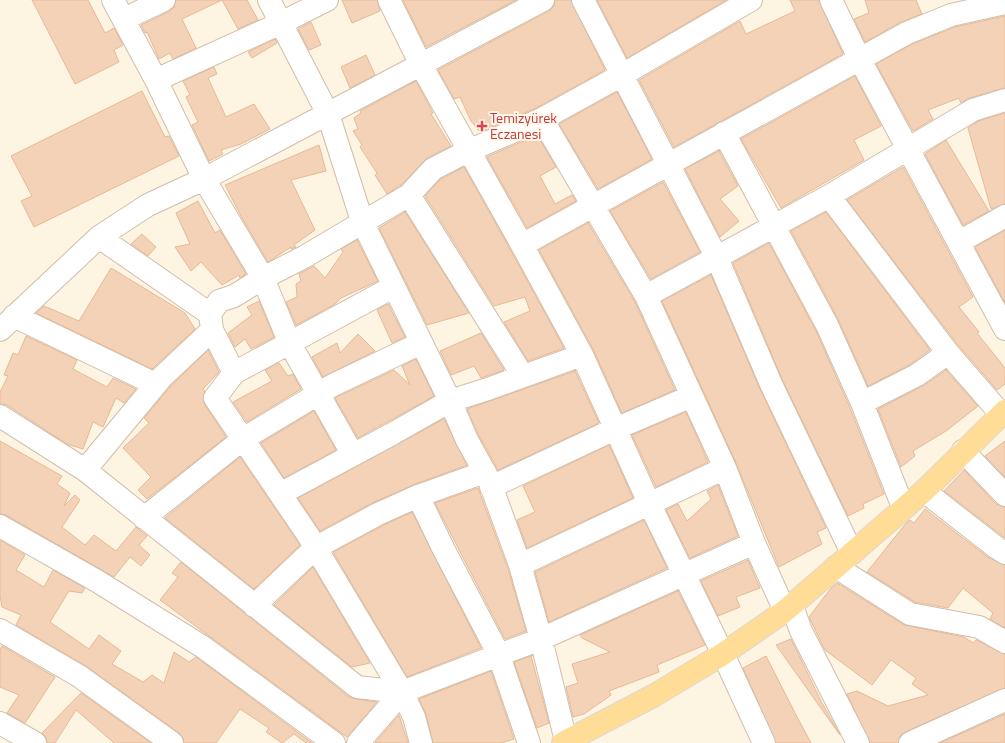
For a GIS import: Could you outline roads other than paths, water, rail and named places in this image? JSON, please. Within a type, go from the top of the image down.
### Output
[{"type":"main road","points":[[564,742],[653,696],[723,654],[789,609],[924,491],[962,451],[1003,413]]},
{"type":"street","points":[[113,0],[156,80],[204,179],[263,278],[290,344],[353,455]]},
{"type":"street","points":[[124,19],[164,0]]},
{"type":"street","points":[[269,0],[328,114],[362,221],[450,401],[466,440],[488,480],[520,565],[541,639],[564,742]]},
{"type":"street","points":[[156,80],[281,24],[327,0]]},
{"type":"street","points":[[389,0],[421,65],[582,355],[649,503],[723,654],[764,743]]},
{"type":"street","points":[[155,384],[7,323],[99,237],[148,205],[204,179],[543,0]]},
{"type":"street","points":[[583,0],[717,258],[844,560],[910,614],[979,627],[1005,642]]},
{"type":"street","points":[[85,470],[155,384],[211,322],[219,301],[234,296],[263,278],[304,257],[362,221],[410,195],[433,169],[468,151],[542,119],[622,75],[751,0]]},
{"type":"street","points":[[831,0],[860,58],[1005,329]]},
{"type":"street","points":[[522,245],[860,58],[934,20],[1005,4]]},
{"type":"street","points":[[646,296],[829,196],[973,110],[1005,100]]},
{"type":"street","points":[[542,119],[646,296],[725,468],[754,543],[858,743]]},
{"type":"street","points":[[724,133],[827,325],[862,403],[903,508]]},
{"type":"street","points":[[410,195],[523,376]]},
{"type":"street","points":[[829,196],[948,353],[1003,413]]},
{"type":"street","points":[[959,242],[1005,216]]},
{"type":"street","points":[[99,237],[211,322],[234,373]]},
{"type":"street","points":[[393,287],[234,373],[215,398],[315,548],[402,692],[414,718],[421,743]]},
{"type":"street","points":[[144,518],[243,439],[333,385],[421,343]]},
{"type":"street","points":[[862,403],[917,374],[948,353]]},
{"type":"street","points":[[280,494],[450,401],[582,355]]},
{"type":"street","points":[[254,606],[315,548],[378,514],[418,496],[488,480],[692,396]]},
{"type":"street","points":[[0,416],[85,470],[357,687],[402,692]]},
{"type":"street","points":[[962,451],[1005,495]]},
{"type":"street","points":[[520,565],[725,468]]},
{"type":"street","points":[[924,491],[1005,553]]},
{"type":"street","points":[[418,496],[498,654],[530,743]]},
{"type":"street","points":[[0,526],[97,581],[203,647],[334,743]]},
{"type":"street","points":[[358,743],[402,692],[498,654],[541,639],[754,543]]},
{"type":"street","points":[[0,630],[78,676],[172,743]]},
{"type":"street","points":[[910,743],[1005,700]]},
{"type":"street","points":[[0,723],[35,743]]},
{"type":"place","name":"Temizyürek Eczanesi","points":[[482,126]]}]
